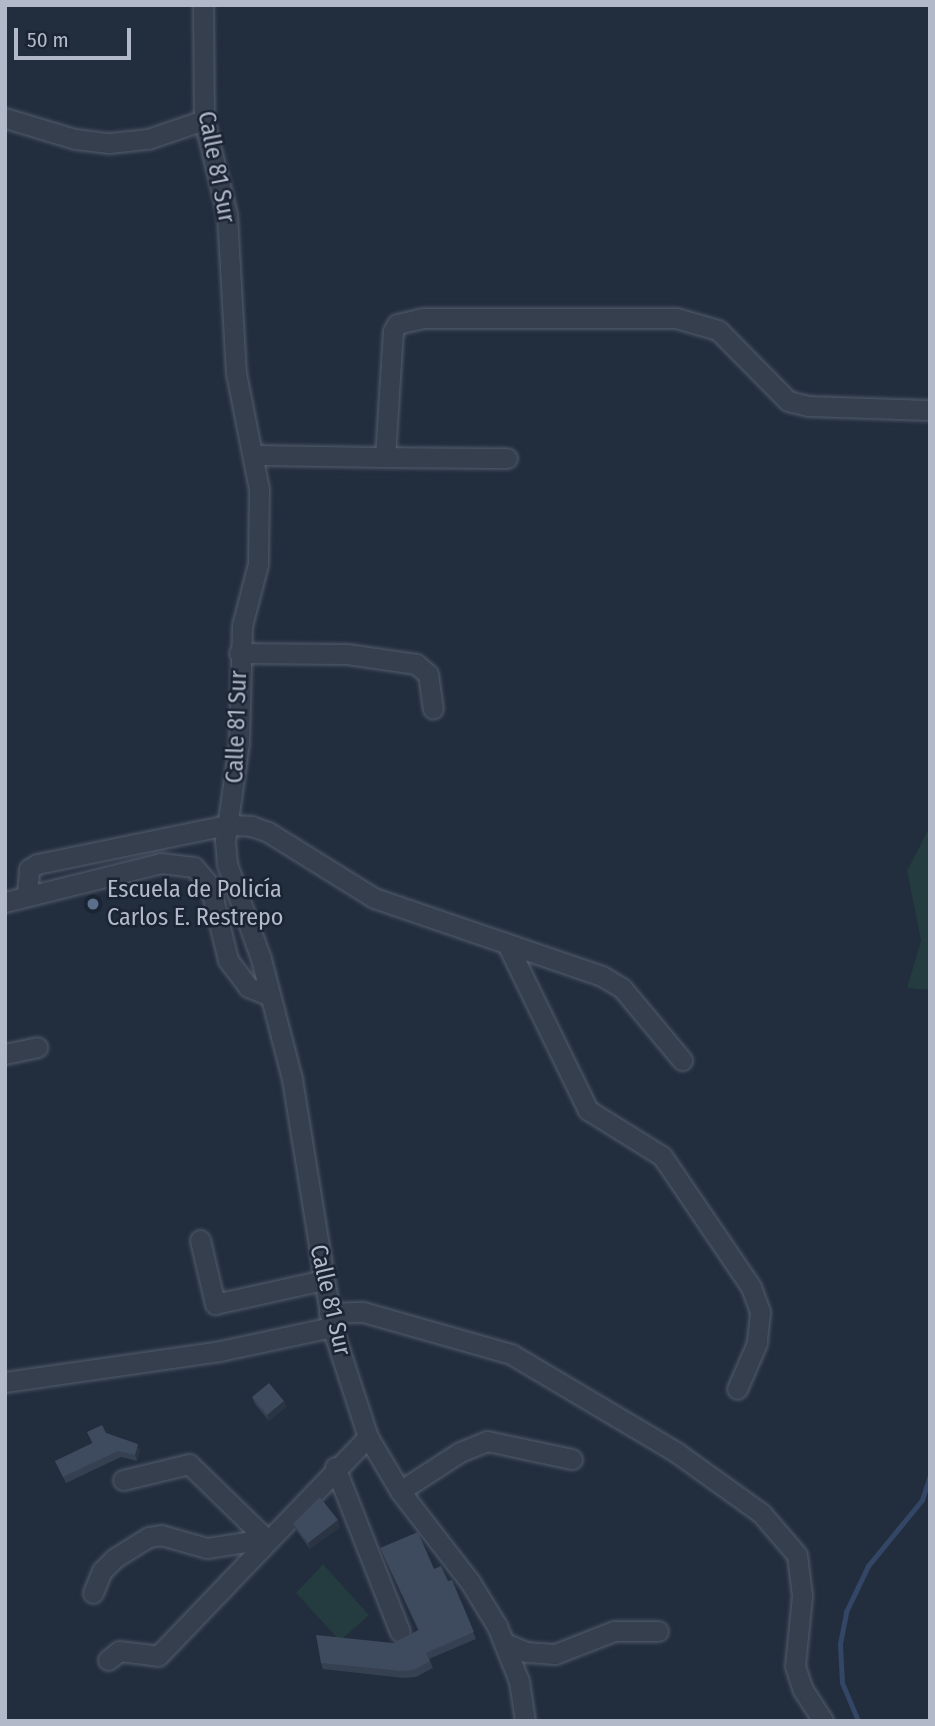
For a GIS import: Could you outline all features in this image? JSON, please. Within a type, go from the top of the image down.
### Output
[{"type":"street","name":"Calle 81 Sur","points":[[203,5],[204,120],[227,214],[236,373],[255,455],[260,537],[239,653],[239,754],[227,825],[227,864],[261,959],[268,995],[292,1079],[331,1320],[368,1437],[400,1491],[470,1582],[505,1643],[519,1681],[525,1721]]},
{"type":"street","points":[[5,118],[75,139],[109,143],[148,139],[204,120]]},
{"type":"street","points":[[385,457],[393,331],[397,324],[423,318],[676,318],[718,330],[788,401],[808,406],[928,410]]},
{"type":"street","points":[[255,455],[507,458]]},
{"type":"street","points":[[239,653],[347,654],[416,664],[428,674],[433,709]]},
{"type":"street","points":[[27,894],[29,869],[37,864],[227,825],[268,832],[374,898],[602,976],[622,988],[682,1060]]},
{"type":"street","points":[[5,902],[27,894],[161,863],[194,867],[210,886],[228,960],[248,987],[268,995]]},
{"type":"street","points":[[507,944],[588,1110],[662,1156],[751,1287],[760,1312],[757,1343],[737,1388]]},
{"type":"street","points":[[5,1054],[37,1046]]},
{"type":"street","points":[[200,1240],[215,1304],[323,1280]]},
{"type":"street","points":[[5,1382],[220,1351],[363,1312],[511,1354],[676,1452],[761,1513],[797,1555],[802,1596],[795,1666],[803,1690],[823,1721]]},
{"type":"street","points":[[108,1660],[119,1651],[158,1656],[335,1467],[368,1437]]},
{"type":"street","points":[[400,1491],[460,1452],[487,1441],[572,1459]]},
{"type":"street","points":[[123,1480],[189,1464],[266,1539]]},
{"type":"street","points":[[335,1467],[401,1632]]},
{"type":"street","points":[[93,1593],[102,1571],[115,1558],[149,1537],[160,1535],[207,1548],[266,1539]]},
{"type":"street","points":[[505,1643],[526,1652],[555,1654],[614,1632],[659,1631]]},
{"type":"green space","points":[[930,826],[930,990],[907,988],[921,941],[907,871]]},
{"type":"green space","points":[[323,1564],[369,1615],[340,1641],[296,1593]]},
{"type":"building","points":[[269,1383],[284,1401],[267,1415],[252,1397]]},
{"type":"building","points":[[102,1425],[106,1433],[138,1444],[135,1455],[118,1451],[63,1477],[55,1461],[93,1443],[87,1432]]},
{"type":"building","points":[[320,1497],[338,1520],[308,1543],[293,1524]]},
{"type":"building","points":[[418,1532],[434,1569],[441,1566],[448,1581],[452,1580],[474,1632],[426,1653],[430,1661],[414,1670],[321,1663],[316,1635],[393,1643],[419,1630],[380,1548]]},
{"type":"waterway","points":[[858,1721],[842,1683],[840,1644],[846,1612],[868,1566],[922,1500],[930,1476]]},
{"type":"place","name":"Escuela de Policía Carlos E. Restrepo","points":[[93,904]]}]
